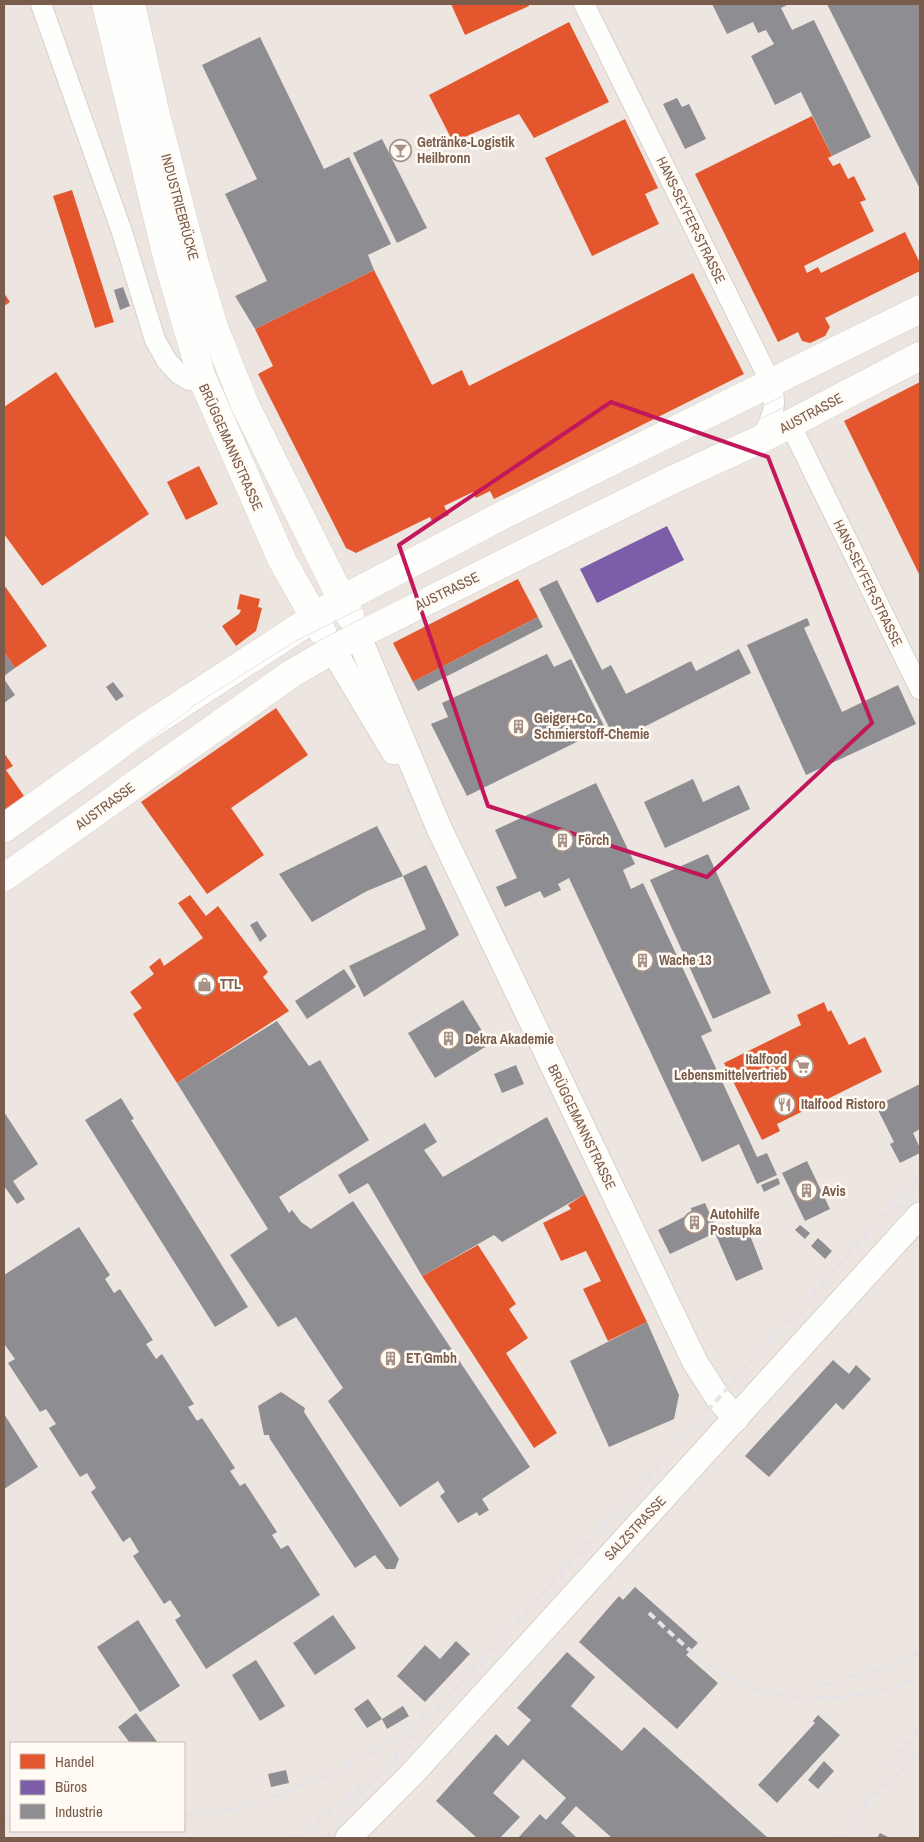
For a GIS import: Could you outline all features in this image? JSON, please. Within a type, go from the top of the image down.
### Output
[{"type":"main road","name":"INDUSTRIEBRÜCKE","points":[[106,4],[168,261],[202,378]]},
{"type":"main road","name":"INDUSTRIEBRÜCKE","points":[[131,4],[155,111],[194,261],[215,330],[245,405]]},
{"type":"main road","points":[[4,828],[140,731],[341,600],[503,515],[920,309]]},
{"type":"main road","name":"AUSTRASSE","points":[[4,878],[291,674],[358,635],[670,481],[761,439],[920,356]]},
{"type":"main road","name":"BRÜGGEMANNSTRASSE","points":[[202,378],[282,560],[333,650]]},
{"type":"main road","name":"BRÜGGEMANNSTRASSE","points":[[245,405],[358,635]]},
{"type":"street","name":"BRÜGGEMANNSTRASSE","points":[[42,4],[122,232],[155,340],[167,361],[179,374],[189,380],[202,378]]},
{"type":"street","name":"HANS-SEYFER-STRASSE","points":[[584,4],[770,383],[776,399],[774,412],[761,439]]},
{"type":"street","name":"HANS-SEYFER-STRASSE","points":[[790,424],[920,689]]},
{"type":"street","name":"BRÜGGEMANNSTRASSE","points":[[358,635],[439,828],[695,1362],[718,1398],[736,1419]]},
{"type":"street","name":"BRÜGGEMANNSTRASSE","points":[[333,650],[439,828]]},
{"type":"street","name":"SALZSTRASSE","points":[[348,1838],[412,1774],[920,1215]]},
{"type":"highlighted area","points":[[611,402],[768,457],[872,723],[707,877],[488,806],[399,545]]},
{"type":"shaded area","points":[[4,4],[920,4],[920,1838],[4,1838]]},
{"type":"building: Handel","points":[[451,4],[528,4],[529,6],[465,35]]},
{"type":"building: Handel","points":[[569,22],[609,102],[534,138],[519,114],[453,142],[429,95]]},
{"type":"building: Handel","points":[[812,116],[832,156],[828,158],[833,166],[840,163],[848,179],[854,176],[866,200],[860,202],[874,231],[804,266],[807,273],[818,267],[821,273],[905,232],[920,263],[920,271],[825,318],[830,327],[825,336],[810,343],[802,341],[798,332],[778,342],[695,174]]},
{"type":"building: Handel","points":[[625,119],[658,188],[645,194],[659,224],[592,256],[545,158]]},
{"type":"building: Handel","points":[[72,190],[114,322],[95,328],[53,196]]},
{"type":"building: Handel","points":[[374,270],[432,385],[462,370],[469,386],[693,273],[744,374],[494,499],[490,491],[476,498],[473,492],[444,506],[449,515],[433,523],[430,517],[356,553],[346,548],[258,374],[273,366],[255,329]]},
{"type":"building: Handel","points":[[4,293],[10,302],[4,306]]},
{"type":"building: Handel","points":[[56,372],[149,514],[42,586],[4,534],[4,407]]},
{"type":"building: Handel","points":[[920,382],[920,576],[844,421]]},
{"type":"building: Handel","points":[[199,466],[218,504],[186,520],[167,482]]},
{"type":"building: Handel","points":[[518,579],[538,617],[413,682],[393,643]]},
{"type":"building: Handel","points":[[4,585],[47,646],[15,668],[4,652]]},
{"type":"building: Handel","points":[[240,594],[260,599],[258,607],[262,608],[256,631],[236,646],[222,626],[239,614],[241,610],[237,609]]},
{"type":"building: Handel","points":[[276,708],[308,755],[231,808],[264,855],[207,894],[141,802]]},
{"type":"building: Handel","points":[[4,753],[13,766],[6,770],[24,796],[4,810]]},
{"type":"building: Handel","name":"TTL","points":[[190,895],[206,916],[218,906],[268,972],[263,977],[289,1011],[177,1083],[133,1014],[142,1008],[130,992],[154,974],[149,967],[160,958],[164,966],[203,938],[178,903]]},
{"type":"building: Handel","name":"Italfood Lebensmittelvertrieb","points":[[824,1002],[828,1012],[831,1010],[849,1045],[865,1037],[882,1072],[777,1124],[780,1131],[762,1140],[724,1063],[801,1025],[797,1015]]},
{"type":"building: Handel","points":[[585,1194],[647,1322],[608,1341],[583,1289],[601,1281],[586,1251],[561,1261],[543,1223],[571,1209],[568,1205]]},
{"type":"building: Handel","points":[[478,1245],[516,1304],[509,1309],[528,1338],[506,1353],[557,1433],[534,1448],[422,1276]]},
{"type":"building: Büros","points":[[667,526],[684,560],[597,603],[580,569]]},
{"type":"building: Industrie","points":[[712,4],[789,4],[781,8],[792,30],[814,20],[871,137],[832,156],[801,92],[775,105],[751,56],[774,44],[766,30],[758,33],[753,22],[727,34]]},
{"type":"building: Industrie","points":[[827,4],[920,4],[920,189]]},
{"type":"building: Industrie","points":[[260,37],[324,169],[349,157],[391,244],[368,255],[374,270],[255,329],[235,296],[267,281],[225,194],[257,179],[202,65]]},
{"type":"building: Industrie","points":[[677,98],[682,107],[689,104],[706,139],[685,149],[663,104]]},
{"type":"building: Industrie","points":[[382,139],[427,228],[397,243],[353,153]]},
{"type":"building: Industrie","points":[[123,287],[130,306],[120,310],[114,290]]},
{"type":"building: Industrie","points":[[557,580],[602,670],[611,665],[626,694],[691,661],[696,671],[739,649],[751,673],[616,741],[539,589]]},
{"type":"building: Industrie","points":[[538,617],[543,627],[418,691],[413,682]]},
{"type":"building: Industrie","points":[[807,618],[810,625],[804,628],[842,712],[898,685],[916,724],[806,775],[747,645]]},
{"type":"building: Industrie","points":[[4,652],[15,668],[4,676]]},
{"type":"building: Industrie","name":"Geiger+Co. Schmierstoff-Chemie","points":[[547,654],[554,667],[571,659],[605,728],[467,796],[431,724],[448,717],[442,703]]},
{"type":"building: Industrie","points":[[4,679],[15,695],[4,703]]},
{"type":"building: Industrie","points":[[113,682],[124,696],[116,701],[106,687]]},
{"type":"building: Industrie","points":[[693,779],[703,802],[739,785],[750,809],[665,848],[644,802]]},
{"type":"building: Industrie","name":"Wache 13","points":[[596,783],[635,864],[623,870],[631,889],[643,883],[712,1031],[701,1036],[757,1157],[767,1153],[777,1175],[757,1184],[739,1144],[702,1162],[569,878],[558,884],[561,890],[544,898],[540,891],[505,907],[496,887],[517,878],[495,830]]},
{"type":"building: Industrie","points":[[377,826],[403,876],[367,891],[312,922],[279,874]]},
{"type":"building: Industrie","points":[[708,854],[771,993],[713,1019],[650,880]]},
{"type":"building: Industrie","points":[[426,865],[459,935],[364,997],[349,966],[426,929],[403,876]]},
{"type":"building: Industrie","points":[[257,921],[267,936],[260,942],[250,925]]},
{"type":"building: Industrie","points":[[344,969],[356,987],[307,1019],[295,1001]]},
{"type":"building: Industrie","name":"Dekra Akademie","points":[[463,1000],[490,1044],[435,1078],[408,1033]]},
{"type":"building: Industrie","name":"ET Gmbh","points":[[277,1021],[309,1066],[320,1060],[369,1140],[279,1197],[289,1213],[292,1210],[301,1222],[311,1229],[353,1201],[530,1467],[482,1499],[489,1510],[479,1516],[477,1512],[458,1523],[440,1496],[445,1492],[438,1481],[400,1507],[328,1401],[343,1388],[296,1317],[278,1327],[230,1255],[268,1229],[177,1083]]},
{"type":"building: Industrie","points":[[516,1065],[524,1084],[502,1093],[494,1074]]},
{"type":"building: Industrie","points":[[920,1084],[920,1129],[913,1133],[920,1148],[920,1153],[900,1163],[890,1144],[894,1142],[876,1106]]},
{"type":"building: Industrie","points":[[121,1098],[134,1119],[131,1120],[248,1307],[215,1327],[85,1120]]},
{"type":"building: Industrie","points":[[4,1112],[38,1164],[13,1181],[25,1199],[17,1204],[4,1186]]},
{"type":"building: Industrie","points":[[547,1117],[585,1194],[502,1242],[494,1235],[422,1276],[368,1183],[349,1194],[338,1175],[425,1123],[437,1142],[424,1150],[443,1177]]},
{"type":"building: Industrie","name":"Avis","points":[[807,1161],[830,1209],[805,1221],[782,1173]]},
{"type":"building: Industrie","points":[[778,1178],[780,1184],[764,1192],[761,1185]]},
{"type":"building: Industrie","points":[[705,1203],[718,1232],[731,1225],[736,1234],[748,1230],[763,1269],[736,1281],[715,1233],[670,1254],[658,1230],[692,1213],[691,1208]]},
{"type":"building: Industrie","points":[[800,1225],[810,1233],[805,1239],[795,1230]]},
{"type":"building: Industrie","points":[[79,1227],[110,1275],[105,1279],[114,1293],[120,1289],[153,1340],[146,1344],[156,1359],[162,1354],[194,1404],[188,1407],[197,1421],[202,1418],[235,1468],[230,1471],[240,1486],[245,1483],[277,1532],[272,1535],[281,1549],[288,1545],[320,1595],[206,1669],[175,1620],[181,1616],[170,1600],[164,1604],[133,1556],[139,1552],[130,1537],[123,1542],[91,1492],[96,1488],[87,1473],[80,1477],[49,1428],[56,1424],[46,1409],[40,1412],[8,1363],[15,1359],[4,1346],[4,1275]]},
{"type":"building: Industrie","points":[[818,1238],[832,1251],[825,1259],[811,1246]]},
{"type":"building: Industrie","points":[[647,1322],[679,1395],[674,1419],[609,1447],[570,1361]]},
{"type":"building: Industrie","points":[[833,1360],[849,1374],[856,1365],[871,1379],[843,1410],[836,1403],[769,1477],[745,1456]]},
{"type":"building: Industrie","points":[[281,1392],[305,1408],[304,1412],[399,1559],[395,1569],[386,1569],[375,1555],[355,1568],[269,1435],[264,1435],[258,1406]]},
{"type":"building: Industrie","points":[[4,1414],[38,1467],[4,1489]]},
{"type":"building: Industrie","points":[[635,1587],[698,1643],[686,1655],[718,1683],[677,1729],[579,1642],[619,1596],[623,1600]]},
{"type":"building: Industrie","points":[[333,1615],[356,1648],[315,1675],[293,1643]]},
{"type":"building: Industrie","points":[[138,1620],[180,1686],[140,1712],[97,1647]]},
{"type":"building: Industrie","points":[[456,1641],[470,1654],[425,1702],[397,1676],[425,1645],[440,1659]]},
{"type":"building: Industrie","points":[[567,1652],[595,1677],[571,1706],[622,1751],[644,1727],[768,1838],[612,1838],[576,1806],[561,1823],[577,1838],[518,1838],[540,1814],[546,1820],[566,1798],[523,1759],[493,1793],[520,1817],[500,1838],[477,1838],[436,1801],[496,1734],[508,1746],[531,1720],[517,1708]]},
{"type":"building: Industrie","points":[[256,1660],[285,1706],[260,1721],[232,1675]]},
{"type":"building: Industrie","points":[[368,1699],[382,1719],[367,1728],[354,1709]]},
{"type":"building: Industrie","points":[[403,1706],[409,1716],[387,1729],[382,1719]]},
{"type":"building: Industrie","points":[[136,1713],[157,1742],[129,1742],[118,1727]]},
{"type":"building: Industrie","points":[[818,1715],[840,1735],[777,1803],[758,1785],[815,1723],[813,1721]]},
{"type":"building: Industrie","points":[[824,1761],[834,1771],[818,1789],[808,1780]]},
{"type":"building: Industrie","points":[[286,1770],[289,1783],[271,1787],[268,1774]]},
{"type":"building: Industrie","points":[[880,1833],[890,1838],[877,1838]]},
{"type":"tram line","points":[[4,847],[101,777],[196,704],[294,642],[920,327]]},
{"type":"tram line","points":[[4,861],[108,787],[203,713],[288,657],[920,339]]},
{"type":"railway","points":[[326,1838],[363,1792],[920,1175]]},
{"type":"railway","points":[[897,1209],[920,1190]]},
{"type":"railway","points":[[649,1613],[713,1669],[724,1676],[757,1689],[804,1697],[828,1697],[876,1691],[920,1677]]},
{"type":"railway","points":[[811,1688],[879,1669],[920,1653]]},
{"type":"railway","points":[[185,1816],[249,1806],[326,1777],[381,1747],[431,1710]]},
{"type":"railway","points":[[887,1764],[920,1730]]},
{"type":"railway","points":[[841,1838],[865,1804],[920,1751]]},
{"type":"railway","points":[[295,1838],[364,1784]]},
{"type":"railway","points":[[4,1816],[10,1817]]},
{"type":"place","name":"Getränke-Logistik Heilbronn","points":[[401,150]]},
{"type":"place","name":"Geiger+Co. Schmierstoff-Chemie","points":[[518,726]]},
{"type":"place","name":"Förch","points":[[562,840]]},
{"type":"place","name":"Wache 13","points":[[643,960]]},
{"type":"place","name":"TTL","points":[[204,984]]},
{"type":"place","name":"Dekra Akademie","points":[[449,1039]]},
{"type":"place","name":"Italfood Lebensmittelvertrieb","points":[[803,1067]]},
{"type":"place","name":"Italfood Ristoro","points":[[785,1104]]},
{"type":"place","name":"Avis","points":[[806,1191]]},
{"type":"place","name":"Autohilfe Postupka","points":[[694,1222]]},
{"type":"place","name":"ET Gmbh","points":[[390,1358]]}]
